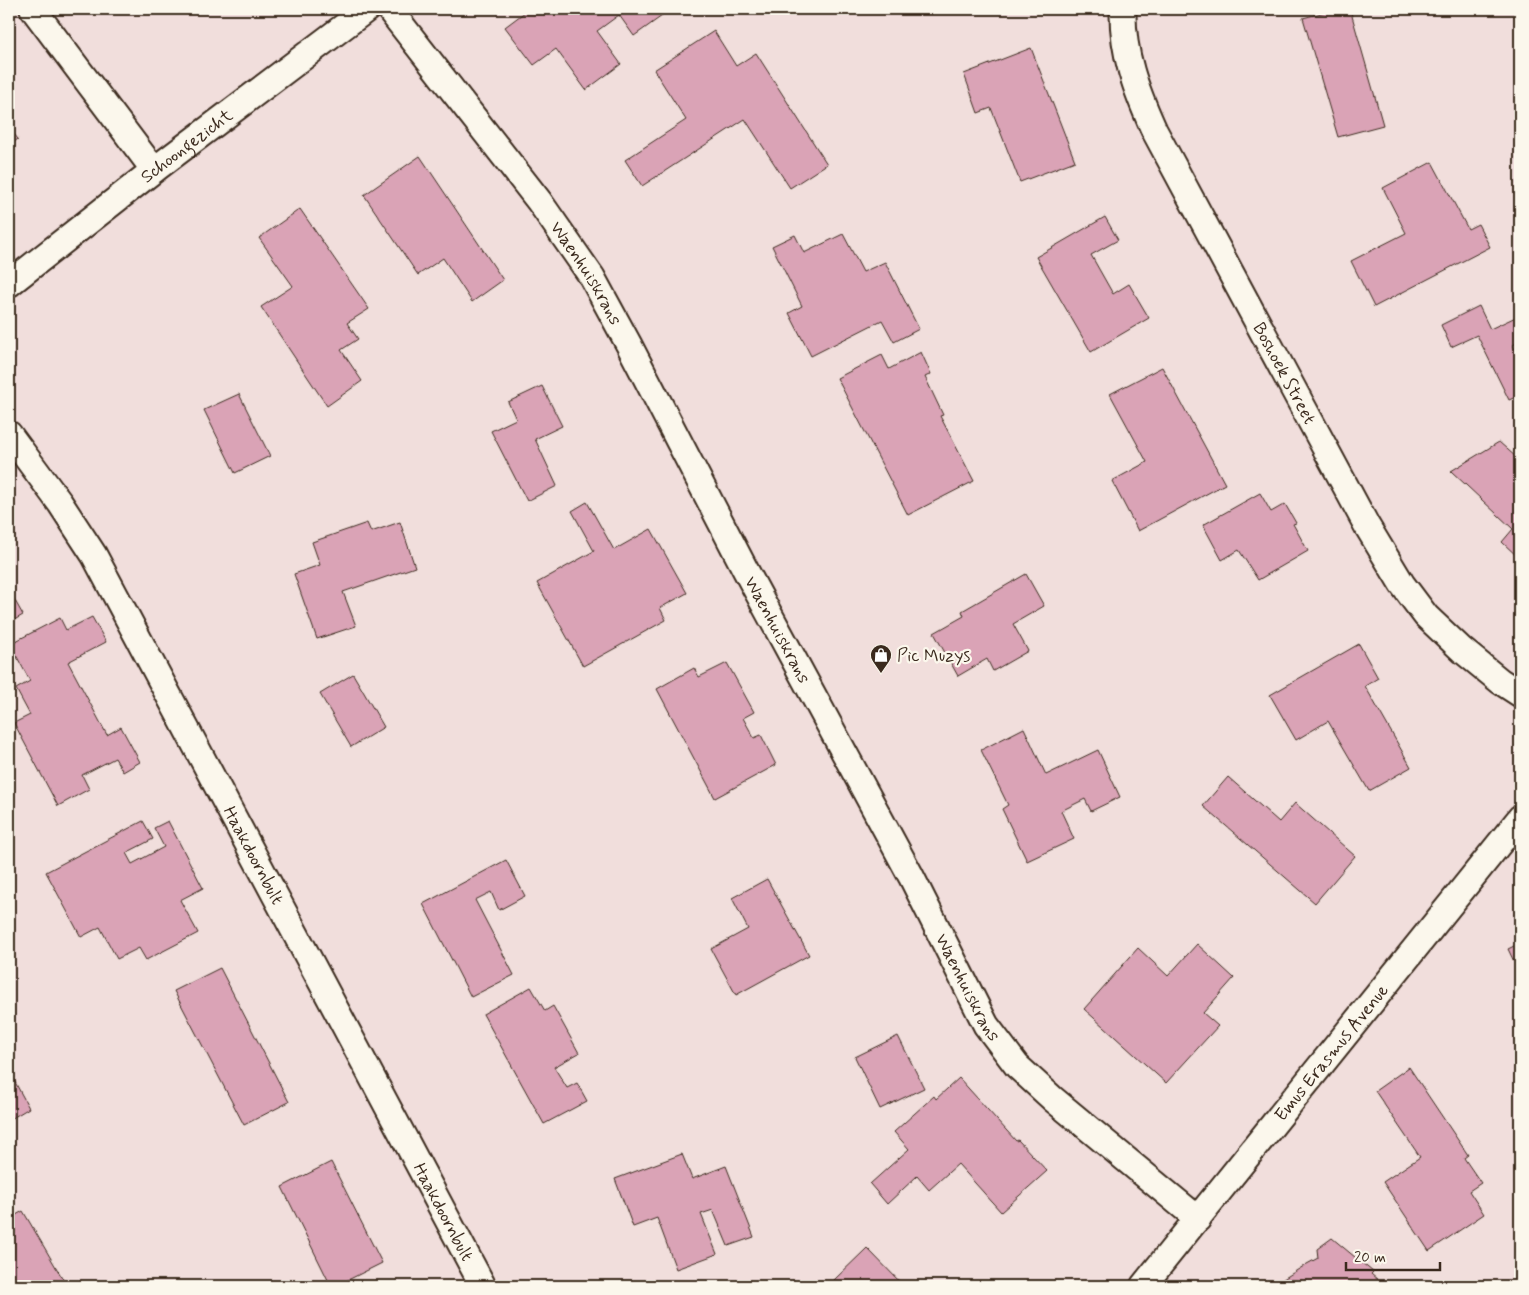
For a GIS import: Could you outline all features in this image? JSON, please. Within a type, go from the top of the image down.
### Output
[{"type":"street","points":[[33,9],[154,170]]},
{"type":"street","name":"Schoongezicht","points":[[9,284],[154,170],[367,9]]},
{"type":"street","name":"Waenhuiskrans","points":[[389,9],[539,201],[592,277],[746,571],[911,876],[986,1025],[1017,1066],[1046,1093],[1198,1220]]},
{"type":"street","name":"Boshoek Street","points":[[1122,9],[1122,28],[1136,90],[1154,130],[1367,526],[1402,584],[1426,616],[1462,650],[1500,681],[1520,694]]},
{"type":"street","name":"Haakdoornbult","points":[[9,434],[60,502],[94,555],[483,1286]]},
{"type":"street","name":"Emus Erasmus Avenue","points":[[1143,1286],[1520,818]]},
{"type":"building","points":[[529,9],[656,9],[662,16],[634,36],[619,15],[597,31],[621,64],[586,90],[556,49],[534,65],[505,27]]},
{"type":"building","points":[[1336,9],[1350,9],[1383,125],[1338,137],[1303,18]]},
{"type":"building","points":[[714,31],[736,66],[756,53],[827,164],[790,188],[745,119],[642,186],[625,160],[686,120],[654,70]]},
{"type":"building","points":[[1031,48],[1075,161],[1020,182],[991,108],[978,113],[964,74]]},
{"type":"building","points":[[9,128],[18,139],[9,146]]},
{"type":"building","points":[[420,156],[503,280],[472,302],[443,258],[418,275],[364,195]]},
{"type":"building","points":[[1432,162],[1468,229],[1478,224],[1490,247],[1374,307],[1351,261],[1406,233],[1383,188]]},
{"type":"building","points":[[300,209],[369,309],[347,323],[358,339],[341,350],[362,381],[327,406],[261,307],[293,286],[259,238]]},
{"type":"building","points":[[1105,217],[1118,240],[1091,255],[1113,294],[1129,284],[1149,318],[1091,352],[1036,257]]},
{"type":"building","points":[[843,234],[863,272],[885,262],[919,329],[894,342],[882,320],[811,356],[789,313],[802,306],[772,246],[795,235],[804,253]]},
{"type":"building","points":[[1479,306],[1490,329],[1520,315],[1520,341],[1513,345],[1520,361],[1520,395],[1509,400],[1477,335],[1451,347],[1441,325]]},
{"type":"building","points":[[921,352],[931,374],[925,377],[943,415],[940,416],[974,481],[908,515],[837,378],[882,355],[889,369]]},
{"type":"building","points":[[1162,367],[1225,484],[1138,531],[1112,481],[1147,462],[1110,394]]},
{"type":"building","points":[[542,386],[562,426],[535,439],[557,486],[527,501],[491,431],[516,419],[508,402]]},
{"type":"building","points":[[239,394],[270,456],[235,473],[204,410]]},
{"type":"building","points":[[1499,442],[1516,457],[1520,454],[1520,559],[1502,542],[1513,529],[1451,471]]},
{"type":"building","points":[[1260,493],[1271,512],[1285,504],[1296,523],[1293,524],[1308,551],[1258,580],[1239,550],[1222,560],[1203,525]]},
{"type":"building","points":[[587,502],[614,550],[651,529],[687,593],[660,608],[666,620],[583,666],[537,583],[594,551],[572,511]]},
{"type":"building","points":[[400,522],[415,567],[343,592],[356,626],[317,639],[294,574],[320,565],[312,542],[367,523],[371,532]]},
{"type":"building","points":[[1026,574],[1044,606],[1013,624],[1028,651],[993,671],[987,659],[958,676],[934,633],[964,616],[962,611]]},
{"type":"building","points":[[9,590],[23,615],[9,623]]},
{"type":"building","points":[[92,617],[106,642],[68,662],[107,735],[121,727],[140,762],[123,772],[115,758],[82,775],[89,789],[58,806],[14,723],[30,715],[16,689],[30,681],[10,644],[60,618],[66,630]]},
{"type":"building","points":[[1359,644],[1378,678],[1365,686],[1411,767],[1369,791],[1328,721],[1296,740],[1270,695]]},
{"type":"building","points":[[727,663],[754,712],[743,718],[754,738],[761,735],[776,765],[715,798],[657,689],[694,668],[699,677]]},
{"type":"building","points":[[353,674],[384,727],[351,747],[320,694]]},
{"type":"building","points":[[1024,728],[1046,775],[1098,750],[1120,797],[1091,811],[1085,799],[1061,811],[1074,839],[1027,861],[1002,809],[1008,805],[981,750]]},
{"type":"building","points":[[1228,777],[1279,822],[1295,803],[1355,856],[1315,903],[1203,806]]},
{"type":"building","points":[[143,821],[153,839],[126,853],[132,864],[164,847],[154,828],[168,821],[203,888],[180,900],[198,933],[146,960],[139,948],[117,959],[100,927],[81,937],[46,872]]},
{"type":"building","points":[[506,860],[525,896],[499,910],[491,892],[475,900],[514,975],[471,997],[423,904]]},
{"type":"building","points":[[767,879],[809,955],[736,995],[711,949],[748,929],[732,898]]},
{"type":"building","points":[[1520,943],[1520,974],[1508,949]]},
{"type":"building","points":[[1197,944],[1234,978],[1203,1013],[1218,1026],[1166,1083],[1084,1009],[1138,948],[1168,976]]},
{"type":"building","points":[[220,968],[289,1102],[244,1125],[174,991]]},
{"type":"building","points":[[531,987],[545,1011],[553,1006],[579,1053],[554,1067],[567,1088],[577,1083],[587,1101],[544,1124],[483,1014]]},
{"type":"building","points":[[898,1036],[924,1088],[880,1109],[855,1057]]},
{"type":"building","points":[[1409,1067],[1468,1155],[1464,1158],[1481,1183],[1469,1191],[1484,1214],[1429,1251],[1383,1182],[1420,1157],[1375,1091]]},
{"type":"building","points":[[9,1071],[29,1108],[9,1120]]},
{"type":"building","points":[[959,1078],[1016,1141],[1018,1140],[1047,1171],[1001,1212],[958,1164],[929,1190],[917,1176],[887,1204],[870,1184],[909,1149],[894,1132],[934,1096],[936,1099]]},
{"type":"building","points":[[682,1154],[692,1179],[726,1166],[754,1237],[728,1246],[713,1210],[701,1214],[717,1254],[676,1269],[657,1218],[633,1227],[615,1179]]},
{"type":"building","points":[[331,1162],[382,1263],[336,1286],[331,1286],[282,1187]]},
{"type":"building","points":[[23,1211],[67,1286],[9,1286],[9,1219]]},
{"type":"building","points":[[1332,1238],[1373,1272],[1371,1274],[1385,1286],[1278,1286],[1277,1283],[1318,1258],[1317,1249]]},
{"type":"building","points":[[867,1248],[904,1286],[840,1286],[834,1280]]},
{"type":"place","name":"Pic Muzys","points":[[881,674]]}]
